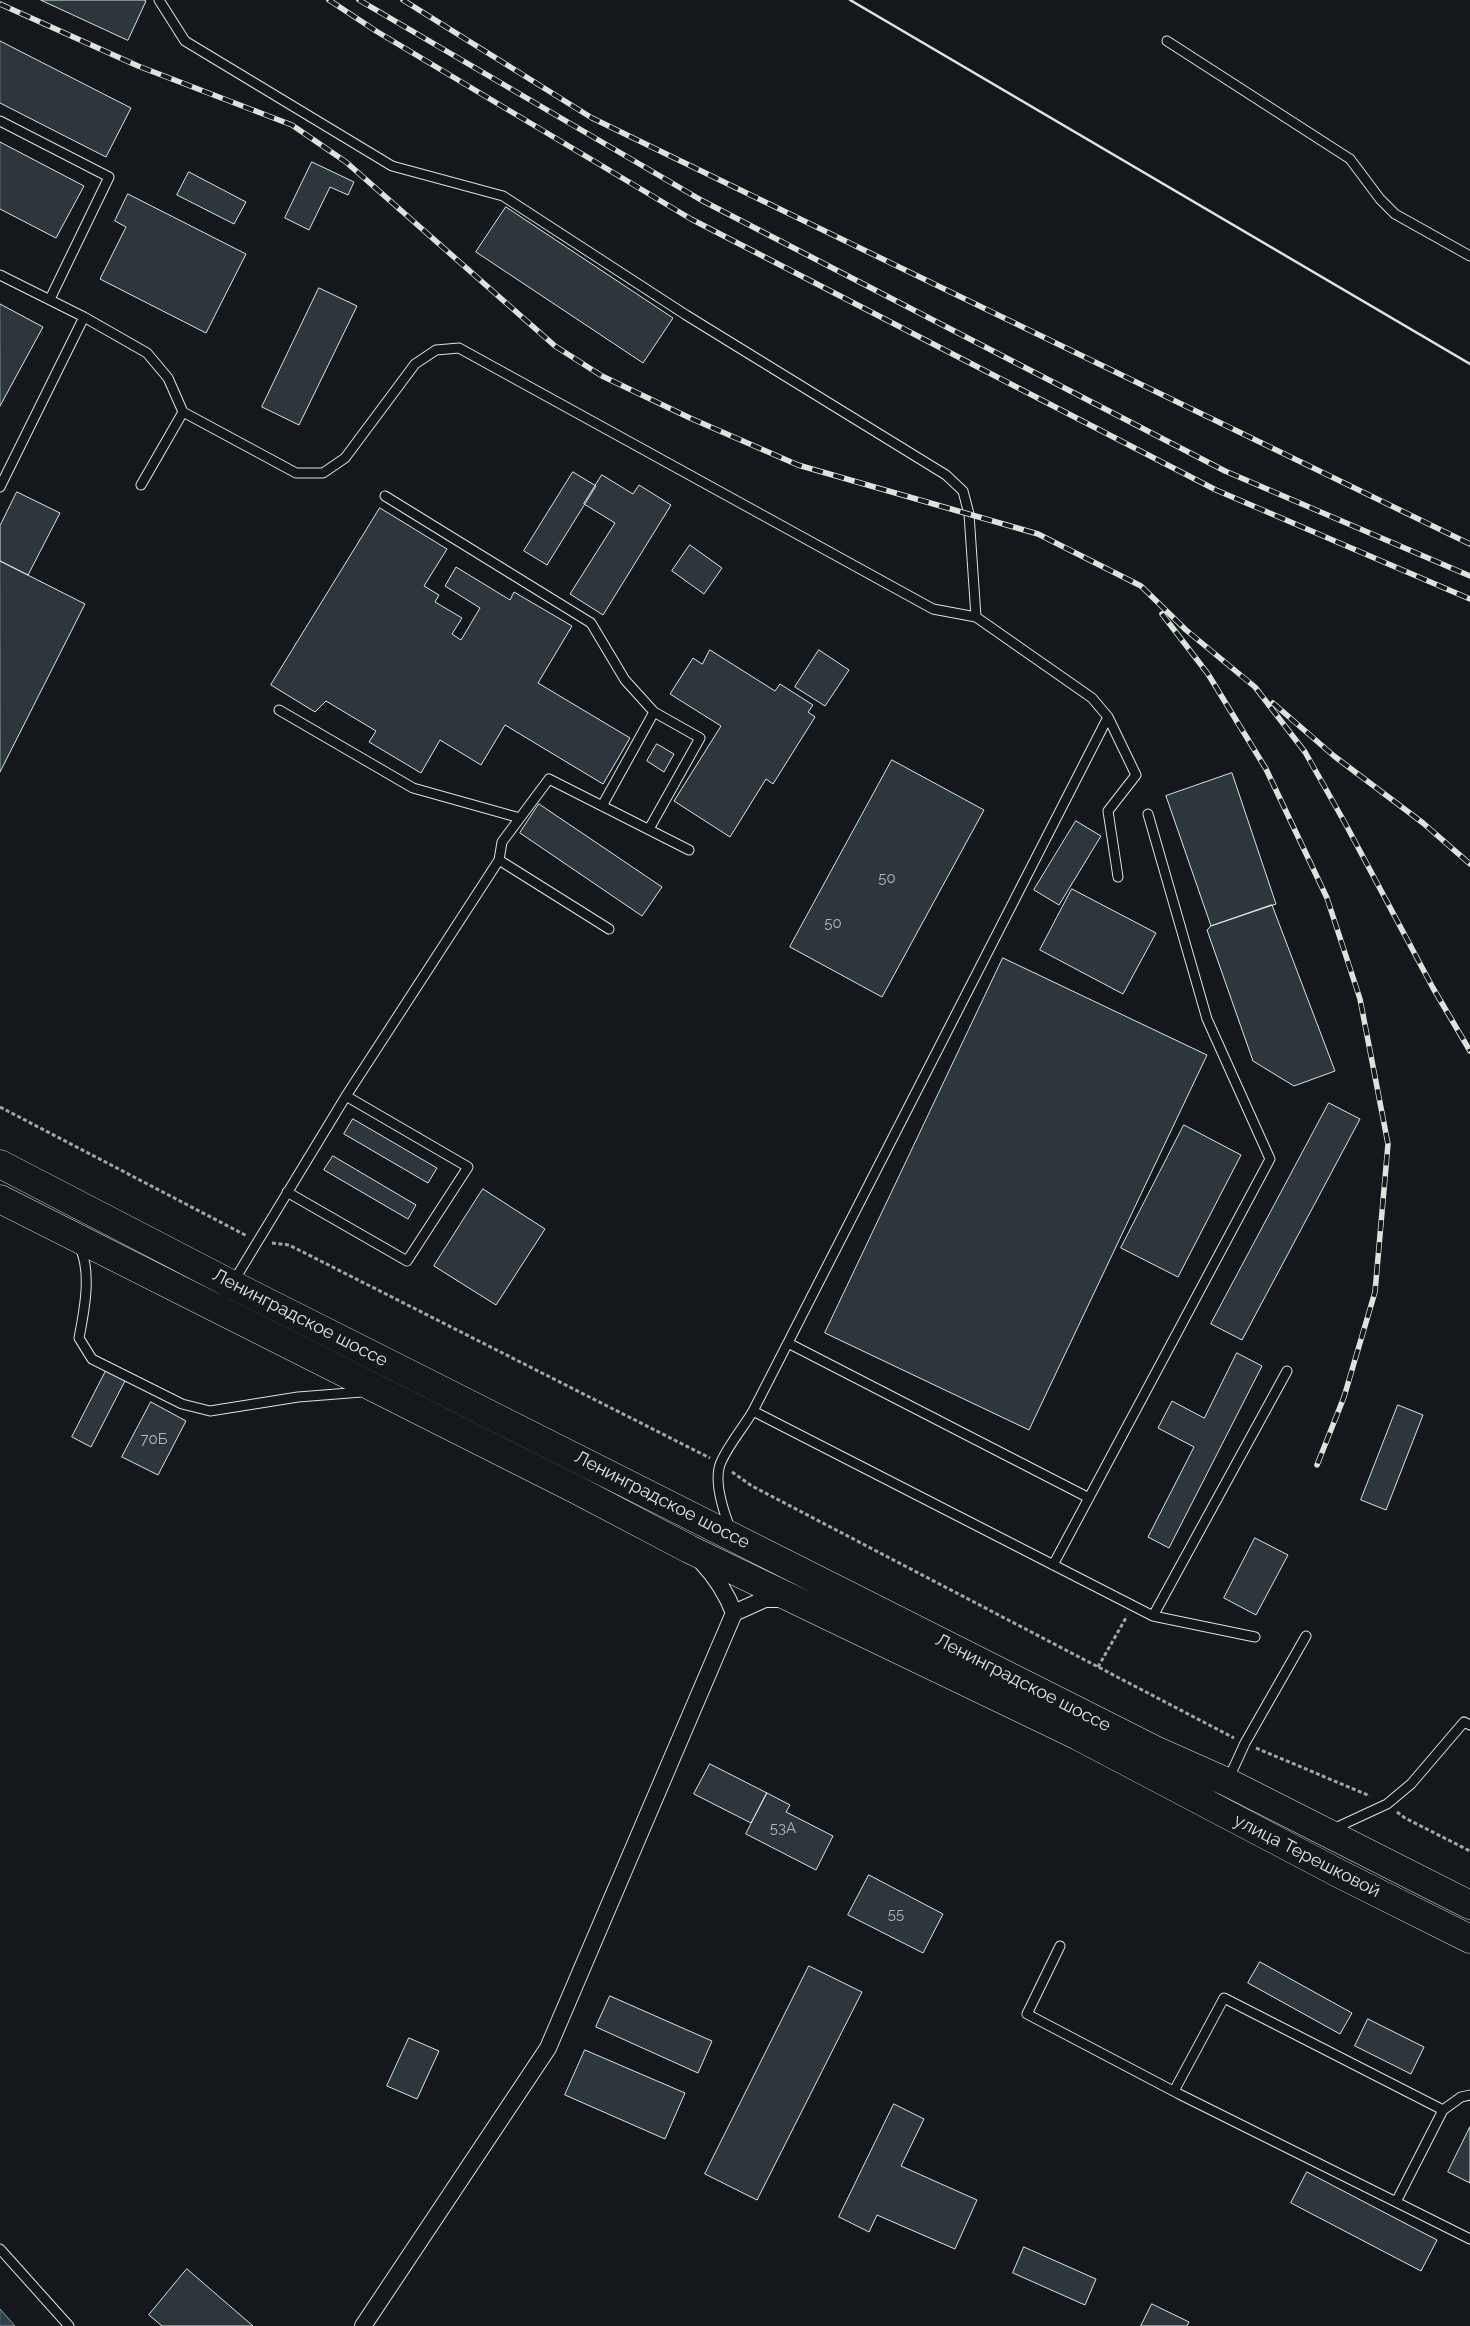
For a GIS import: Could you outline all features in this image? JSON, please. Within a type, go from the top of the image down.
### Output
[{"type":"highway","name":"Ленинградское шоссе","points":[[0,1164],[231,1284],[1155,1750],[1227,1782],[1326,1832]]},
{"type":"highway","name":"Ленинградское шоссе","points":[[0,1199],[217,1310],[384,1392],[689,1549],[1145,1770]]},
{"type":"highway","name":"улица Терешковой","points":[[1145,1770],[1342,1875],[1470,1938]]},
{"type":"highway","name":"улица Терешковой","points":[[1326,1832],[1470,1905]]},
{"type":"street","points":[[689,1549],[715,1576],[728,1596],[734,1613]]},
{"type":"street","points":[[363,2326],[548,2048],[734,1613],[765,1599],[793,1599]]},
{"type":"lane","points":[[158,0],[184,41],[392,166],[503,196],[686,315],[946,475],[963,491],[969,514],[976,617]]},
{"type":"lane","points":[[1167,41],[1350,158],[1380,199],[1395,214],[1470,256]]},
{"type":"lane","points":[[0,121],[109,177],[50,299]]},
{"type":"lane","points":[[0,275],[84,317],[146,353],[168,378],[182,412],[296,473],[322,473],[345,458],[415,364],[436,350],[459,348],[933,609],[976,617],[1092,698],[1108,717],[1136,775],[1108,811],[1118,877]]},
{"type":"lane","points":[[0,487],[84,317]]},
{"type":"lane","points":[[141,486],[182,412]]},
{"type":"lane","points":[[386,496],[591,623],[625,680],[654,712],[700,738],[649,830]]},
{"type":"lane","points":[[279,710],[413,788],[520,818]]},
{"type":"lane","points":[[602,806],[654,712]]},
{"type":"lane","points":[[734,1536],[723,1510],[719,1488],[720,1463],[753,1411],[1108,717]]},
{"type":"lane","points":[[217,1310],[346,1096],[499,860],[502,842],[548,779],[689,850]]},
{"type":"lane","points":[[1054,1565],[1270,1159],[1207,1019],[1148,814]]},
{"type":"lane","points":[[499,860],[608,929]]},
{"type":"lane","points":[[287,1192],[407,1261],[468,1167],[346,1096]]},
{"type":"lane","points":[[75,1236],[84,1255],[86,1300],[79,1338],[92,1359],[182,1404],[210,1411],[351,1391],[384,1392]]},
{"type":"lane","points":[[788,1343],[1089,1498]]},
{"type":"lane","points":[[1153,1616],[1287,1371]]},
{"type":"lane","points":[[753,1411],[1153,1616],[1255,1637]]},
{"type":"lane","points":[[1227,1782],[1245,1743],[1306,1636]]},
{"type":"lane","points":[[1326,1832],[1387,1804],[1411,1784],[1464,1722],[1470,1725]]},
{"type":"lane","points":[[1060,1946],[1027,2014],[1174,2091],[1470,2240]]},
{"type":"lane","points":[[1174,2091],[1224,1998],[1443,2110]]},
{"type":"lane","points":[[1396,2202],[1443,2110],[1461,2097],[1470,2095]]},
{"type":"lane","points":[[0,2249],[69,2326]]},
{"type":"path","points":[[0,1106],[258,1242],[289,1245],[720,1463],[752,1486],[1098,1667],[1245,1743],[1387,1804],[1405,1818],[1470,1851]]},
{"type":"path","points":[[1098,1667],[1133,1606]]},
{"type":"water","points":[[0,2309],[15,2326],[0,2326]]},
{"type":"building","points":[[41,0],[144,0],[146,1],[128,40]]},
{"type":"building","points":[[0,41],[131,108],[106,157],[0,103]]},
{"type":"building","points":[[0,142],[84,186],[56,238],[0,209]]},
{"type":"building","points":[[312,162],[354,182],[348,195],[330,187],[309,230],[285,218]]},
{"type":"building","points":[[189,172],[246,202],[234,224],[177,195]]},
{"type":"building","points":[[128,194],[246,254],[206,333],[100,279],[126,227],[115,221]]},
{"type":"building","points":[[506,207],[673,318],[643,363],[476,252]]},
{"type":"building","points":[[319,288],[357,306],[299,425],[262,407]]},
{"type":"building","points":[[0,304],[43,327],[0,406]]},
{"type":"building","points":[[573,472],[596,486],[547,565],[524,551]]},
{"type":"building","points":[[602,475],[633,494],[639,485],[671,505],[603,615],[570,594],[615,523],[584,504]]},
{"type":"building","points":[[17,492],[60,513],[28,575],[0,561],[0,526]]},
{"type":"building","points":[[380,508],[447,549],[424,586],[439,595],[435,602],[462,618],[452,634],[461,640],[480,608],[445,586],[456,567],[510,600],[514,592],[572,626],[538,683],[630,738],[603,784],[505,725],[481,765],[440,740],[421,773],[369,742],[376,731],[326,701],[315,712],[271,685]]},
{"type":"building","points":[[690,545],[722,568],[704,594],[672,571]]},
{"type":"building","points":[[0,561],[85,604],[0,772]]},
{"type":"building","points":[[710,650],[775,691],[780,684],[813,705],[808,712],[815,717],[773,784],[766,779],[730,837],[674,801],[721,726],[670,694],[693,658],[702,664]]},
{"type":"building","points":[[819,650],[849,670],[825,706],[795,687]]},
{"type":"building","points":[[657,744],[674,754],[664,772],[647,761]]},
{"type":"building","points":[[892,760],[984,810],[882,997],[790,947]]},
{"type":"building","points":[[1232,773],[1276,904],[1211,926],[1166,796]]},
{"type":"building","points":[[539,804],[662,887],[642,916],[520,833]]},
{"type":"building","points":[[1076,821],[1101,836],[1059,905],[1034,890]]},
{"type":"building","points":[[1072,889],[1156,933],[1123,994],[1040,950]]},
{"type":"building","points":[[1272,905],[1335,1071],[1294,1086],[1253,1061],[1207,930],[1211,926]]},
{"type":"building","points":[[1003,958],[1207,1055],[1029,1430],[825,1333]]},
{"type":"building","points":[[1329,1103],[1360,1119],[1242,1340],[1211,1324]]},
{"type":"building","points":[[353,1119],[437,1168],[428,1183],[344,1134]]},
{"type":"building","points":[[1184,1125],[1241,1155],[1178,1277],[1121,1248]]},
{"type":"building","points":[[333,1156],[416,1205],[408,1219],[324,1170]]},
{"type":"building","points":[[483,1189],[545,1229],[496,1305],[434,1266]]},
{"type":"building","points":[[1237,1353],[1262,1366],[1169,1548],[1148,1537],[1194,1447],[1158,1428],[1172,1401],[1204,1418]]},
{"type":"building","points":[[109,1365],[128,1375],[91,1447],[72,1437]]},
{"type":"building","points":[[151,1402],[186,1421],[158,1475],[122,1457]]},
{"type":"building","points":[[1398,1405],[1423,1415],[1386,1510],[1361,1500]]},
{"type":"building","points":[[1255,1538],[1288,1555],[1256,1615],[1224,1598]]},
{"type":"building","points":[[710,1764],[767,1793],[751,1823],[694,1794]]},
{"type":"building","points":[[767,1793],[790,1805],[786,1812],[833,1836],[816,1870],[746,1834]]},
{"type":"building","points":[[869,1875],[943,1914],[923,1953],[848,1915]]},
{"type":"building","points":[[1260,1962],[1352,2013],[1340,2034],[1248,1983]]},
{"type":"building","points":[[809,1966],[862,1992],[757,2200],[705,2174]]},
{"type":"building","points":[[610,1996],[712,2041],[698,2073],[596,2027]]},
{"type":"building","points":[[1368,2019],[1424,2047],[1411,2074],[1355,2046]]},
{"type":"building","points":[[409,2038],[439,2051],[417,2099],[387,2086]]},
{"type":"building","points":[[585,2050],[685,2093],[665,2139],[565,2095]]},
{"type":"building","points":[[894,2104],[924,2119],[901,2166],[977,2200],[955,2249],[877,2215],[869,2232],[839,2217]]},
{"type":"building","points":[[1470,2127],[1470,2183],[1448,2172]]},
{"type":"building","points":[[1307,2172],[1437,2240],[1421,2271],[1291,2203]]},
{"type":"building","points":[[1024,2247],[1096,2279],[1085,2305],[1013,2273]]},
{"type":"building","points":[[187,2269],[253,2326],[162,2326],[149,2315]]},
{"type":"building","points":[[1152,2304],[1189,2322],[1187,2326],[1141,2326]]},
{"type":"railway","points":[[329,0],[376,31],[691,219],[1216,490],[1470,599]]},
{"type":"railway","points":[[359,0],[701,200],[1225,471],[1470,576]]},
{"type":"railway","points":[[403,0],[592,118],[1470,544]]},
{"type":"railway","points":[[0,4],[138,66],[292,125],[346,162],[555,346],[602,376],[690,418],[798,465],[1038,534],[1141,586],[1186,630],[1255,687],[1305,752],[1433,988],[1470,1051]]},
{"type":"railway","points":[[1162,614],[1208,674],[1266,769],[1327,898],[1360,999],[1388,1144],[1375,1292],[1344,1397],[1317,1465]]},
{"type":"railway","points":[[1273,703],[1334,756],[1423,823],[1470,864]]},
{"type":"wall","points":[[850,0],[1470,364]]}]
